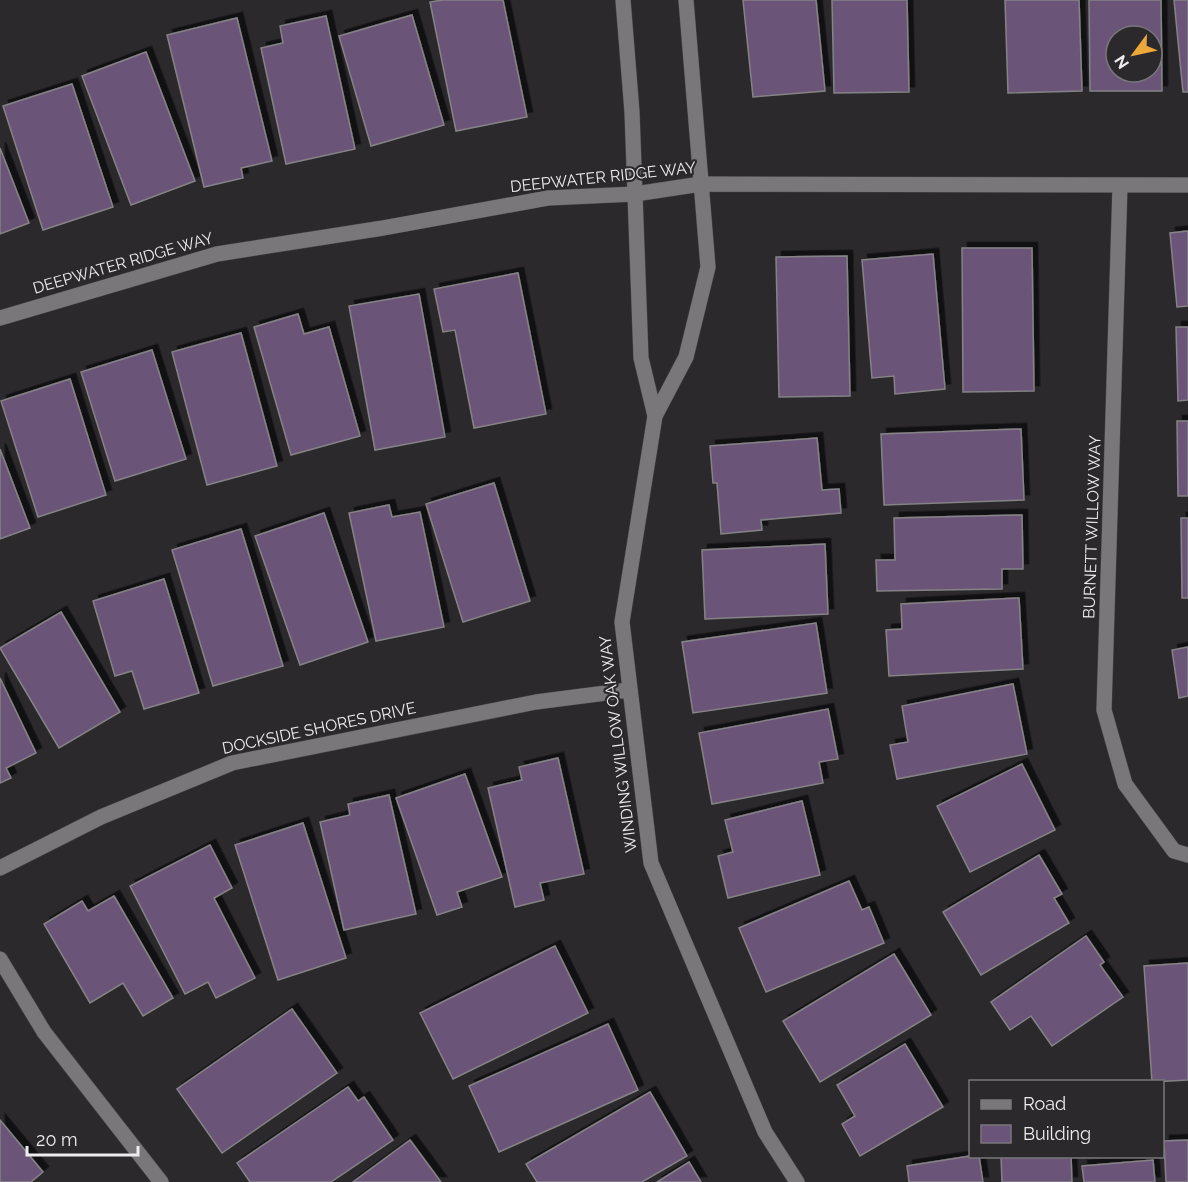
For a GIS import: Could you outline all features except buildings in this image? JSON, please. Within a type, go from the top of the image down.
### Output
[{"type":"street","name":"WINDING WILLOW OAK WAY","points":[[622,0],[632,112],[641,358],[655,416]]},
{"type":"street","name":"WINDING WILLOW OAK WAY","points":[[686,0],[708,267],[686,357],[655,416],[622,622],[651,863],[765,1132],[797,1182]]},
{"type":"street","name":"DEEPWATER RIDGE WAY","points":[[0,318],[217,254],[383,228],[548,198],[635,194],[701,184],[1188,185]]},
{"type":"street","name":"BURNETT WILLOW WAY","points":[[1120,186],[1104,710],[1125,784],[1181,853]]},
{"type":"street","name":"DOCKSIDE SHORES DRIVE","points":[[0,868],[101,817],[232,763],[536,702],[629,690]]},
{"type":"street","points":[[0,959],[44,1032],[161,1182]]}]
